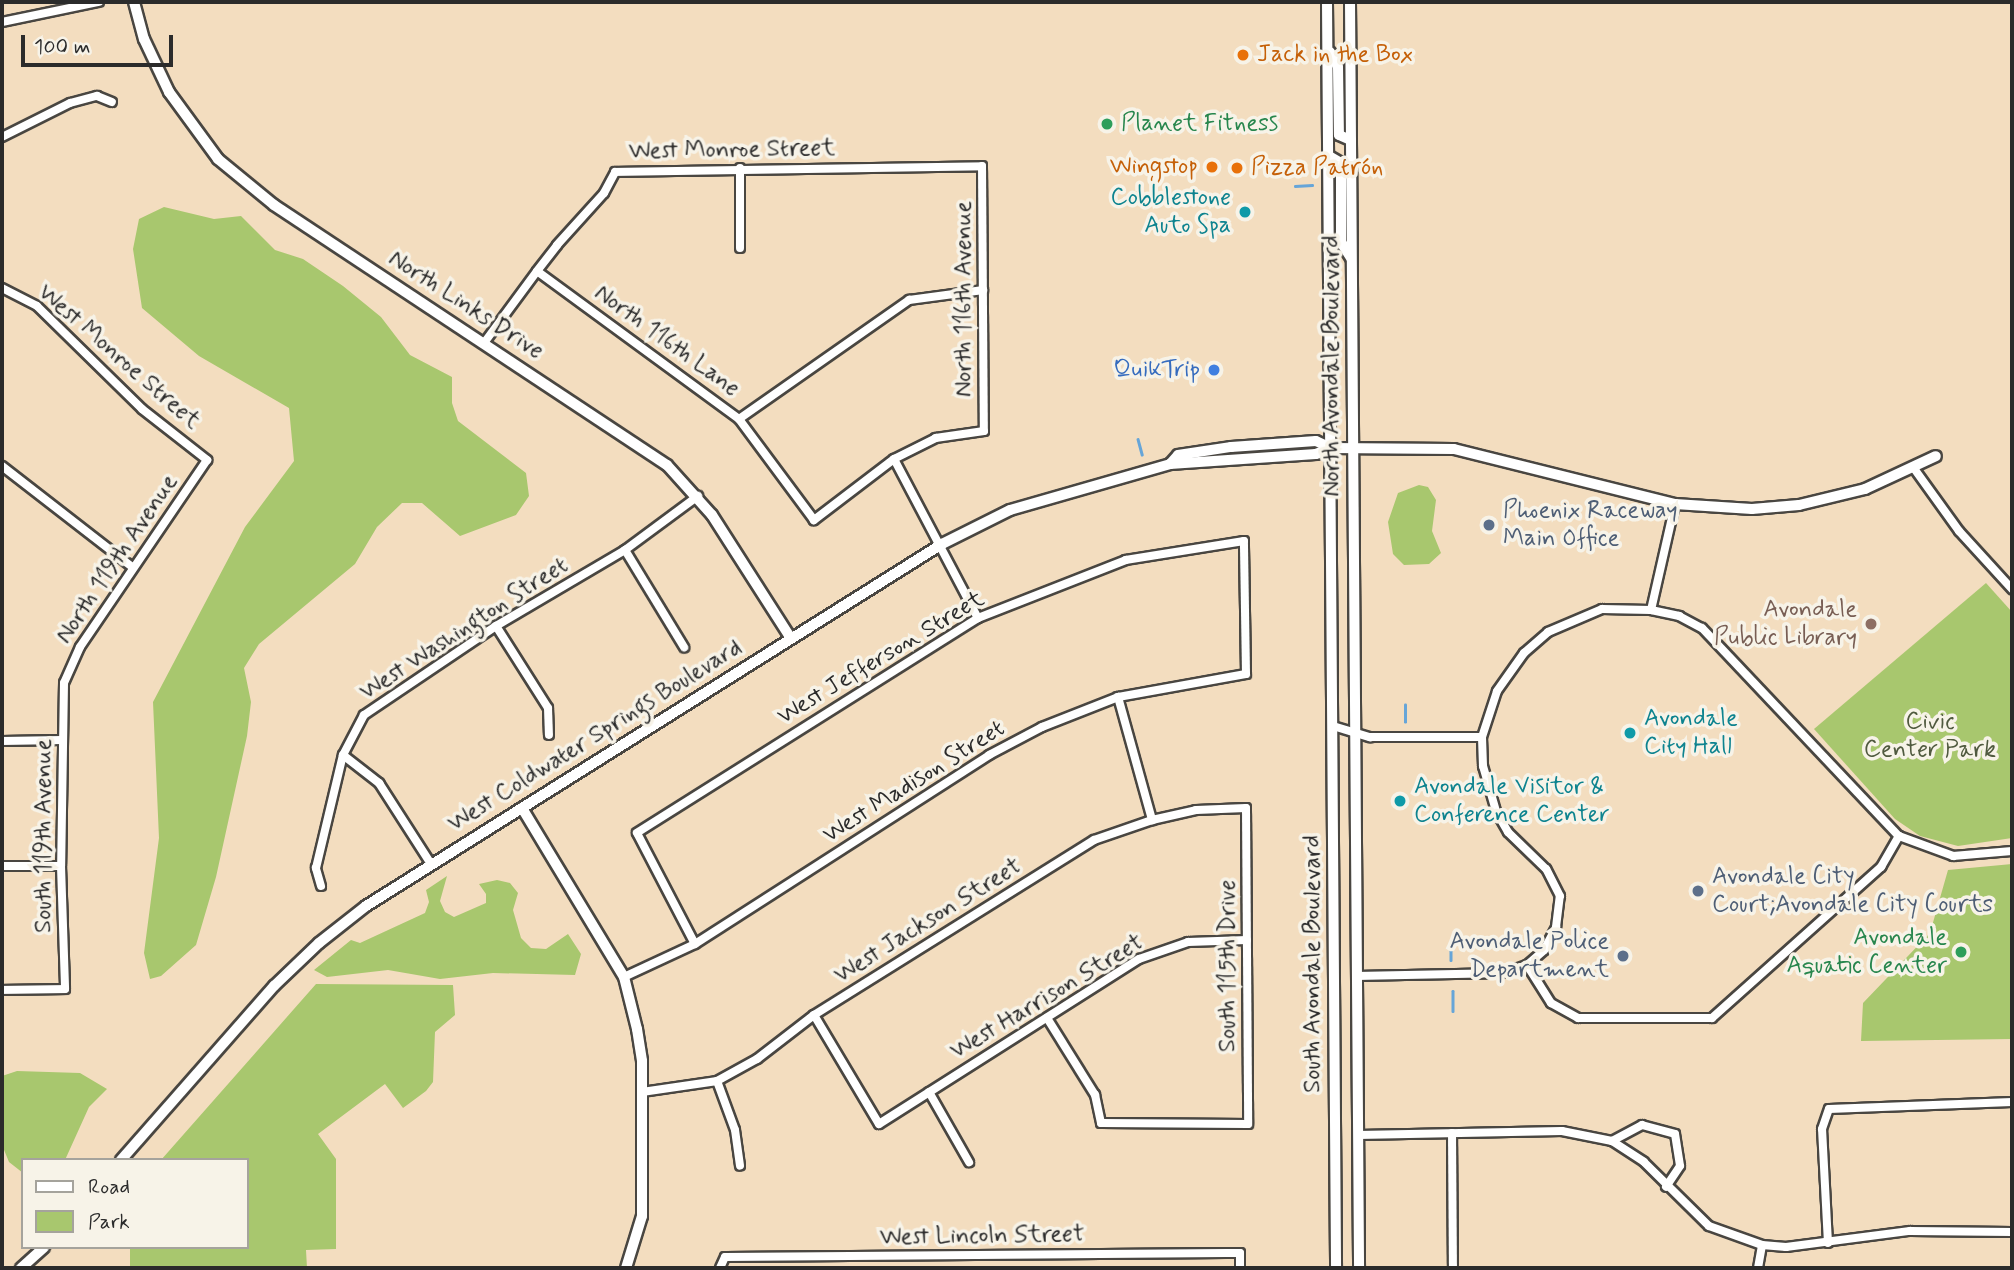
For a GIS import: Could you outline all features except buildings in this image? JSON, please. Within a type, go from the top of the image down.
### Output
[{"type":"main road","name":"North Avondale Boulevard","points":[[1327,2],[1332,660]]},
{"type":"main road","name":"North Avondale Boulevard","points":[[1350,2],[1353,729]]},
{"type":"main road","points":[[1328,49],[1338,67],[1339,135],[1351,140]]},
{"type":"main road","points":[[1329,156],[1341,163],[1341,242],[1352,260]]},
{"type":"main road","name":"South Avondale Boulevard","points":[[1332,660],[1336,1268]]},
{"type":"main road","name":"South Avondale Boulevard","points":[[1353,729],[1359,1268]]},
{"type":"main road","points":[[1334,976],[1356,976]]},
{"type":"street","points":[[2,22],[99,2]]},
{"type":"street","name":"North Links Drive","points":[[134,2],[144,39],[169,92],[218,159],[274,205],[634,440],[698,496],[790,637]]},
{"type":"street","points":[[2,137],[70,103],[97,96],[112,102]]},
{"type":"street","name":"West Monroe Street","points":[[484,343],[537,271],[604,193],[615,172],[982,166]]},
{"type":"street","name":"North 116th Avenue","points":[[894,459],[936,438],[984,431],[982,166]]},
{"type":"street","points":[[740,168],[740,248]]},
{"type":"street","name":"North 116th Lane","points":[[537,271],[740,419],[814,520],[894,459]]},
{"type":"street","name":"West Monroe Street","points":[[2,288],[37,306],[142,409],[207,460]]},
{"type":"street","points":[[740,419],[909,300],[983,290]]},
{"type":"street","name":"West Coldwater Springs Boulevard","points":[[123,1158],[312,950],[366,906],[790,637],[942,544],[1032,502],[1170,464],[1316,454],[1331,448],[1353,448],[1454,449],[1675,504]]},
{"type":"street","points":[[1651,610],[1675,504],[1741,509],[1799,505],[1865,489],[1936,456]]},
{"type":"street","points":[[894,459],[942,544],[978,618]]},
{"type":"street","name":"North 119th Avenue","points":[[64,683],[80,647],[207,460]]},
{"type":"street","points":[[2,466],[132,567]]},
{"type":"street","points":[[1913,467],[1951,522],[2012,589]]},
{"type":"street","name":"West Washington Street","points":[[320,886],[316,868],[343,755],[364,715],[496,626],[625,550],[698,496]]},
{"type":"street","name":"West Jefferson Street","points":[[695,944],[637,832],[978,618],[1126,560],[1244,541],[1246,674]]},
{"type":"street","points":[[625,550],[684,647]]},
{"type":"street","points":[[1356,976],[1478,976],[1527,965],[1552,936],[1560,896],[1546,869],[1508,832],[1496,811],[1483,766],[1482,737],[1497,691],[1536,640],[1587,613],[1612,608],[1651,610],[1679,616],[1714,638],[1899,836],[1953,856],[2012,851]]},
{"type":"street","points":[[496,626],[548,708],[549,735]]},
{"type":"street","name":"West Madison Street","points":[[624,977],[695,944],[989,755],[1042,727],[1118,697],[1246,674]]},
{"type":"street","name":"South 119th Avenue","points":[[2,990],[65,989],[61,866],[64,683]]},
{"type":"street","points":[[1118,697],[1152,820]]},
{"type":"street","points":[[1333,726],[1353,729],[1370,737],[1482,737]]},
{"type":"street","points":[[2,741],[62,740]]},
{"type":"street","points":[[343,755],[379,783],[431,864]]},
{"type":"street","points":[[522,808],[624,977],[637,1029],[642,1091],[642,1216],[626,1268]]},
{"type":"street","name":"West Jackson Street","points":[[642,1091],[717,1081],[757,1059],[814,1015],[1094,841],[1152,820],[1196,810],[1246,808]]},
{"type":"street","name":"South 115th Drive","points":[[1047,1017],[1095,1095],[1101,1123],[1248,1124],[1246,808]]},
{"type":"street","points":[[1527,965],[1543,994],[1565,1014],[1595,1021],[1712,1017],[1881,867],[1899,836]]},
{"type":"street","points":[[2,866],[61,866]]},
{"type":"street","name":"West Harrison Street","points":[[814,1015],[879,1124],[1139,959],[1188,942],[1247,940]]},
{"type":"street","points":[[717,1081],[735,1130],[740,1166]]},
{"type":"street","points":[[929,1092],[969,1162]]},
{"type":"street","points":[[1828,1243],[1822,1129],[1829,1109],[2012,1102]]},
{"type":"street","points":[[1612,1141],[1642,1125],[1675,1134],[1680,1166],[1666,1187]]},
{"type":"street","points":[[1358,1135],[1562,1132],[1612,1141],[1644,1162],[1666,1187],[1709,1226],[1762,1245],[1828,1243],[1910,1231],[2012,1232]]},
{"type":"street","points":[[1452,1133],[1453,1268]]},
{"type":"street","points":[[1758,1268],[1762,1245]]},
{"type":"street","points":[[20,1268],[42,1249]]},
{"type":"street","name":"West Lincoln Street","points":[[720,1268],[725,1257],[1240,1253],[1240,1268]]},
{"type":"green space","points":[[164,207],[214,219],[241,216],[275,250],[303,259],[343,286],[381,317],[410,355],[452,377],[452,403],[458,421],[526,473],[529,496],[516,515],[460,536],[422,503],[402,503],[377,527],[355,564],[259,644],[244,668],[251,702],[247,736],[216,877],[196,945],[161,976],[150,979],[144,953],[159,838],[153,702],[245,527],[294,461],[289,408],[199,356],[142,308],[133,249],[139,219]]},
{"type":"green space","points":[[1419,485],[1428,487],[1436,500],[1432,531],[1441,553],[1429,564],[1404,565],[1393,554],[1388,522],[1398,493]]},
{"type":"green space","name":"Civic Center Park","points":[[1986,583],[2012,612],[2012,838],[1958,846],[1920,836],[1895,819],[1814,729]]},
{"type":"green space","name":"Avondale Aquatic Center","points":[[2012,864],[2012,1039],[1861,1041],[1863,1003],[1930,933],[1948,870]]},
{"type":"green space","points":[[447,876],[440,901],[445,912],[454,917],[486,903],[486,894],[479,884],[497,880],[510,883],[518,893],[513,910],[521,938],[531,948],[546,949],[568,934],[581,954],[575,975],[493,973],[440,979],[388,970],[327,977],[314,970],[351,940],[360,943],[425,913],[429,902],[426,890]]},
{"type":"green space","points":[[316,984],[453,985],[455,1015],[435,1032],[433,1082],[426,1091],[403,1108],[385,1084],[318,1134],[336,1159],[336,1249],[306,1250],[307,1268],[130,1268],[130,1249],[248,1249],[248,1158],[163,1158]]},
{"type":"green space","points":[[17,1071],[80,1073],[107,1089],[89,1107],[66,1158],[21,1158],[21,1171],[9,1162],[2,1145],[2,1076]]},
{"type":"waterway","points":[[1295,186],[1312,185]]},
{"type":"waterway","points":[[1138,439],[1142,454]]},
{"type":"waterway","points":[[1405,705],[1405,722]]},
{"type":"waterway","points":[[1451,946],[1451,960]]},
{"type":"waterway","points":[[1453,991],[1453,1011]]},
{"type":"place","name":"Jack in the Box","points":[[1243,55]]},
{"type":"place","name":"Planet Fitness","points":[[1107,124]]},
{"type":"place","name":"Wingstop","points":[[1212,167]]},
{"type":"place","name":"Pizza Patrón","points":[[1237,168]]},
{"type":"place","name":"Cobblestone Auto Spa","points":[[1245,212]]},
{"type":"place","name":"QuikTrip","points":[[1214,370]]},
{"type":"place","name":"Phoenix Raceway Main Office","points":[[1489,525]]},
{"type":"place","name":"Avondale Public Library","points":[[1871,624]]},
{"type":"place","name":"Avondale City Hall","points":[[1630,733]]},
{"type":"place","name":"Avondale Visitor & Conference Center","points":[[1400,801]]},
{"type":"place","name":"Avondale City Court;Avondale City Courts","points":[[1698,891]]},
{"type":"place","name":"Avondale Aquatic Center","points":[[1961,952]]},
{"type":"place","name":"Avondale Police Department","points":[[1623,956]]}]
